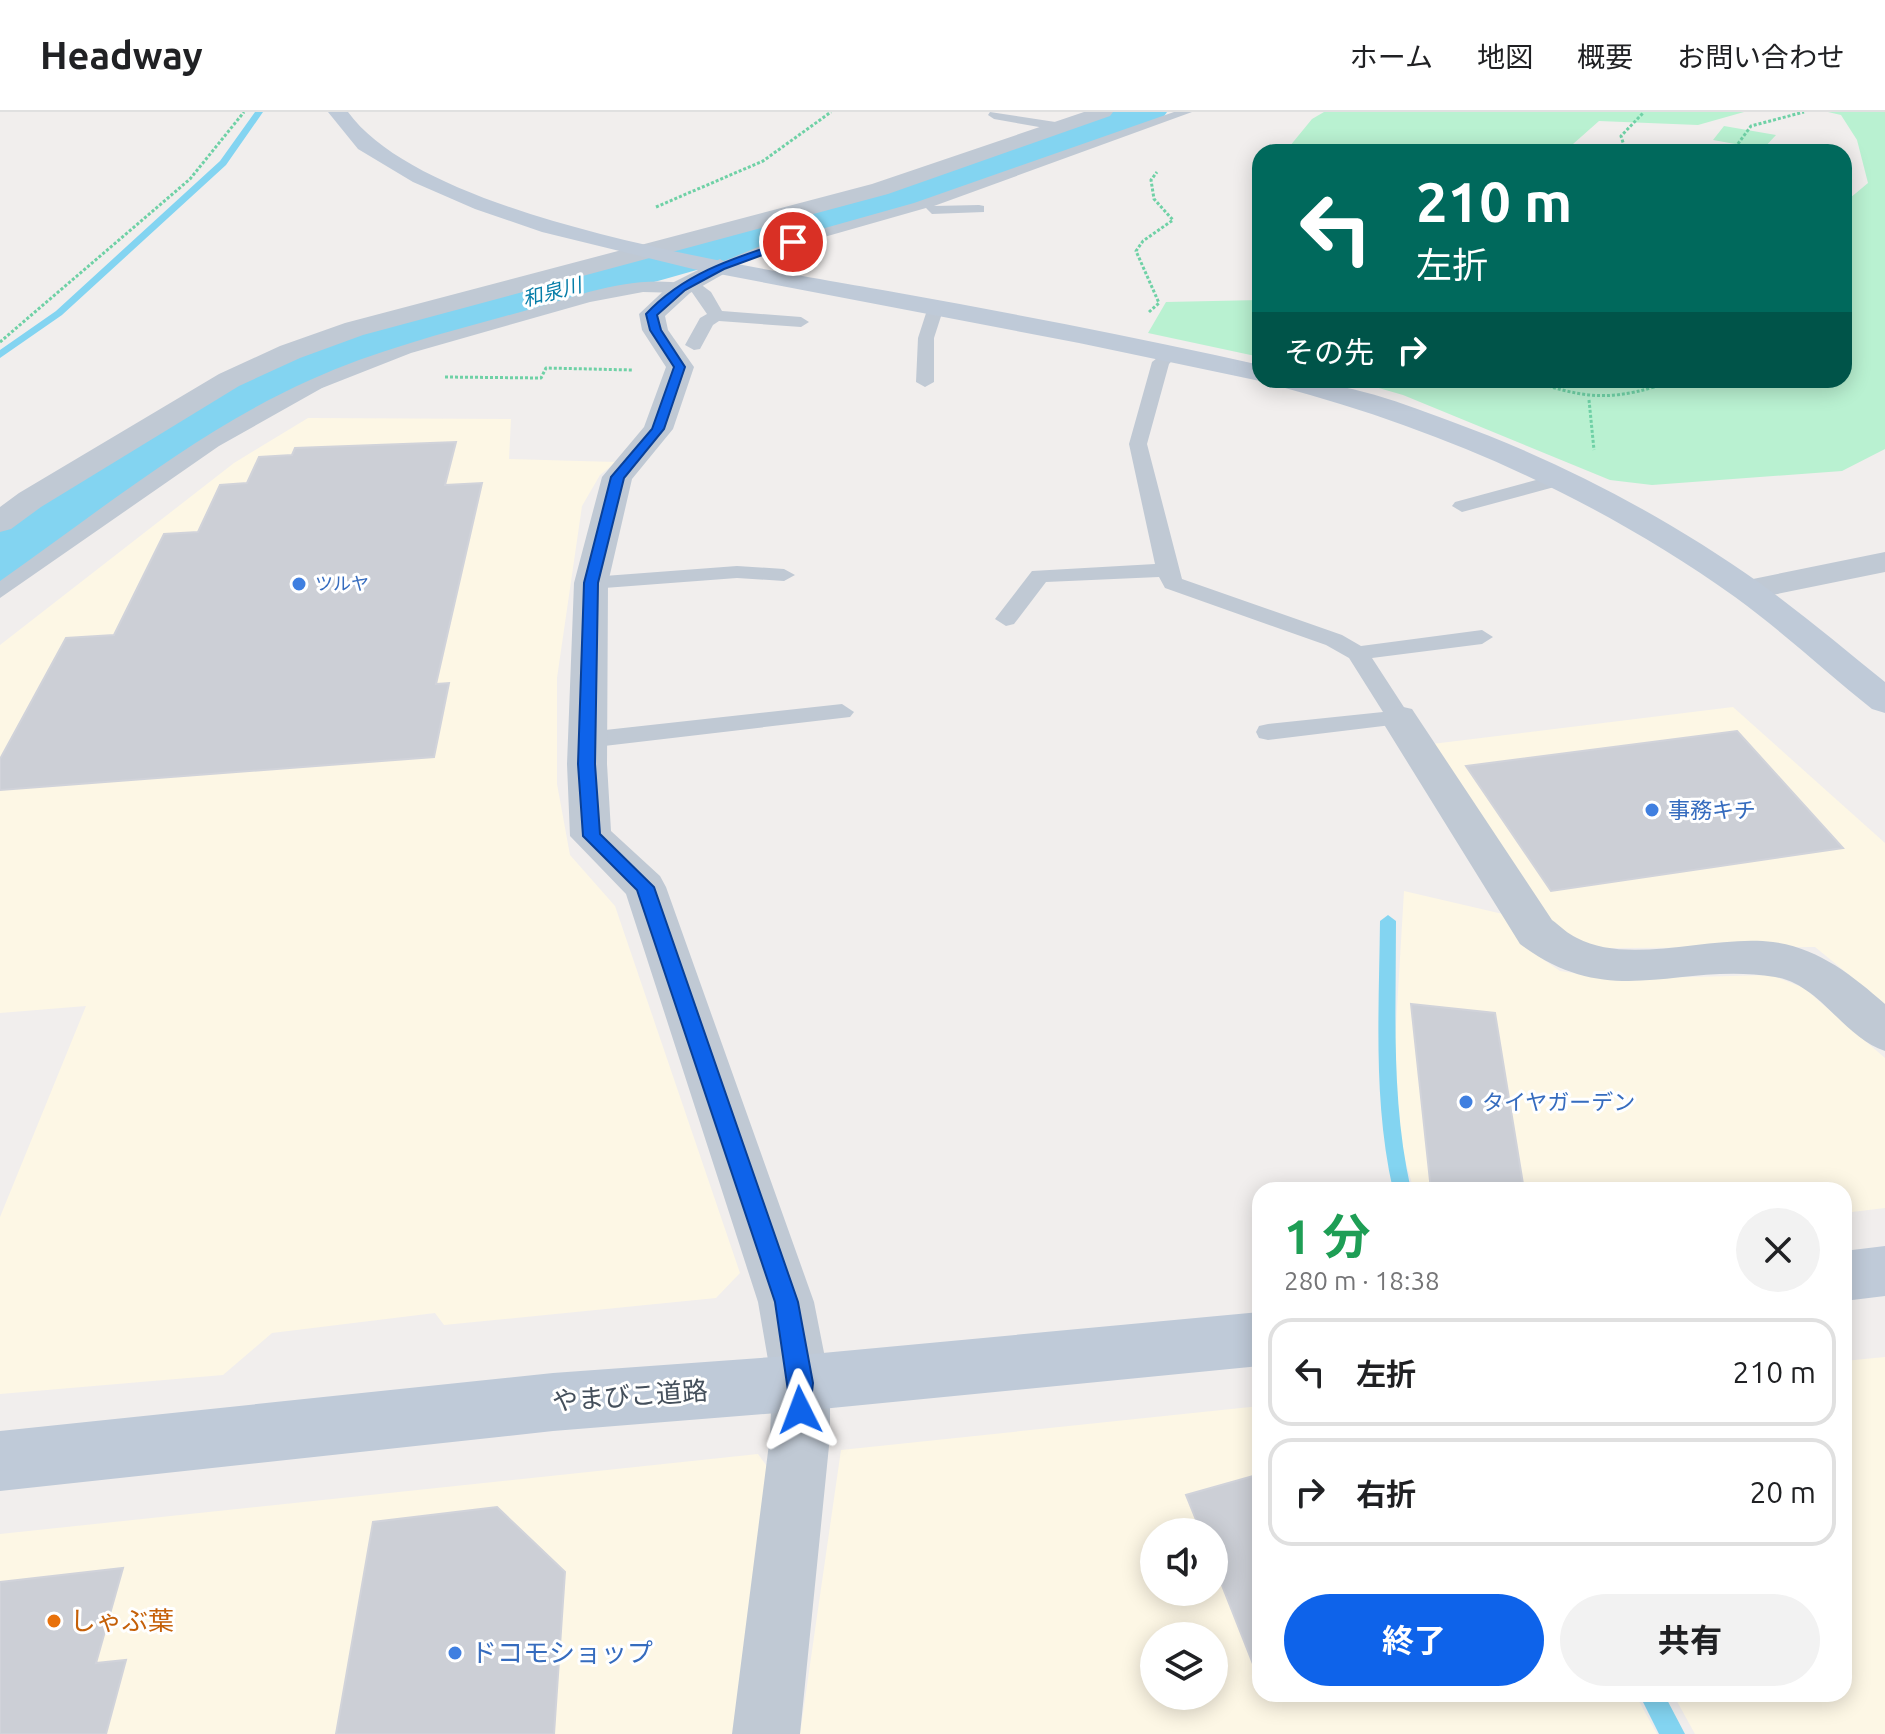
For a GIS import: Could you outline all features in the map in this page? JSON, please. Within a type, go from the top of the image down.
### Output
[{"type":"street","points":[[338,112],[361,142],[419,176],[483,204],[685,267],[936,307],[1171,352],[1252,371]]},
{"type":"street","points":[[0,522],[30,500],[229,380],[290,352],[354,329],[685,267],[880,189],[1103,112]]},
{"type":"street","points":[[685,267],[652,314],[655,330],[680,367],[686,358]]},
{"type":"street","points":[[686,358],[658,429],[617,477],[591,583],[587,740],[591,836],[645,887],[786,1302],[801,1383],[800,1436],[766,1734]]},
{"type":"street","points":[[1318,388],[1364,400],[1504,451],[1562,479],[1748,590],[1885,701]]},
{"type":"street","points":[[1748,590],[1885,562]]},
{"type":"street","points":[[1399,718],[1536,932],[1555,950],[1592,964],[1774,959],[1819,976],[1885,1032]]},
{"type":"street","points":[[1852,1275],[1885,1271]]},
{"type":"street","name":"やまびこ道路","points":[[0,1461],[553,1402],[801,1383],[1252,1340]]},
{"type":"lane","points":[[0,591],[210,445],[287,398],[346,371],[422,344],[654,284],[685,267],[763,250],[911,208],[1186,112]]},
{"type":"lane","points":[[994,115],[1062,127]]},
{"type":"lane","points":[[911,208],[979,209]]},
{"type":"lane","points":[[685,267],[716,316]]},
{"type":"lane","points":[[925,382],[926,338],[936,307]]},
{"type":"lane","points":[[686,358],[706,322],[716,316],[801,322]]},
{"type":"lane","points":[[1171,352],[1161,362],[1138,444],[1167,570],[1173,583],[1334,640],[1357,653],[1399,718],[1268,732]]},
{"type":"lane","points":[[1462,506],[1562,479]]},
{"type":"lane","points":[[1006,619],[1040,576],[1167,570]]},
{"type":"lane","points":[[591,583],[737,572],[784,575]]},
{"type":"lane","points":[[1357,653],[1482,637]]},
{"type":"lane","points":[[587,740],[842,712]]},
{"type":"path","points":[[0,342],[190,179],[244,112]]},
{"type":"path","points":[[654,208],[763,161],[831,112]]},
{"type":"path","points":[[1623,144],[1621,136],[1644,112]]},
{"type":"path","points":[[1738,144],[1751,126],[1804,112]]},
{"type":"path","points":[[1110,340],[1159,303],[1136,251],[1143,241],[1173,220],[1154,199],[1151,180],[1157,172]]},
{"type":"path","points":[[436,377],[541,378],[546,368],[686,358]]},
{"type":"path","points":[[1553,388],[1589,400],[1618,399],[1651,388]]},
{"type":"path","points":[[1589,400],[1595,454]]},
{"type":"shaded area","points":[[308,418],[511,419],[509,459],[616,462],[600,475],[582,506],[557,678],[557,784],[570,855],[615,906],[740,1273],[716,1298],[444,1325],[435,1313],[272,1333],[223,1375],[0,1394],[0,1217],[86,1006],[0,1013],[0,645],[234,463]]},
{"type":"shaded area","points":[[1733,707],[1885,843],[1885,1004],[1815,947],[1606,948],[1562,940],[1432,744]]},
{"type":"shaded area","points":[[1404,891],[1507,915],[1531,951],[1560,971],[1612,979],[1771,975],[1804,988],[1885,1058],[1885,1208],[1852,1212],[1852,1182],[1412,1182],[1399,1140],[1393,1076]]},
{"type":"shaded area","points":[[1885,1357],[1885,1734],[1695,1734],[1677,1702],[1852,1702],[1852,1360]]},
{"type":"shaded area","points":[[1252,1407],[1252,1702],[1639,1702],[1657,1734],[800,1734],[841,1450]]},
{"type":"shaded area","points":[[758,1454],[776,1479],[733,1734],[0,1734],[0,1534]]},
{"type":"green space","points":[[1324,112],[1744,112],[1698,125],[1599,121],[1573,144],[1292,144],[1312,119]]},
{"type":"green space","points":[[1828,112],[1885,112],[1885,449],[1842,471],[1652,485],[1610,480],[1403,395],[1379,388],[1852,388],[1852,196],[1868,183],[1857,140],[1841,115]]},
{"type":"green space","points":[[1724,126],[1776,135],[1768,144],[1713,140]]},
{"type":"green space","points":[[1252,300],[1252,355],[1148,333],[1166,302]]},
{"type":"building","name":"ツルヤ","points":[[456,442],[445,485],[482,483],[436,684],[449,683],[434,757],[0,790],[0,759],[66,638],[114,635],[164,534],[198,532],[220,485],[247,483],[259,457],[292,455],[295,448]]},
{"type":"building","name":"事務キチ","points":[[1737,731],[1843,848],[1551,891],[1466,766]]},
{"type":"building","name":"タイヤガーデン","points":[[1411,1004],[1495,1013],[1523,1182],[1430,1182]]},
{"type":"building","points":[[1252,1476],[1252,1661],[1228,1600],[1228,1518],[1195,1518],[1186,1495]]},
{"type":"building","name":"ドコモショップ","points":[[497,1507],[565,1572],[554,1734],[336,1734],[373,1522]]},
{"type":"building","name":"しゃぶ葉","points":[[123,1568],[96,1663],[126,1660],[106,1734],[0,1734],[0,1582]]},
{"type":"waterway","points":[[0,355],[59,313],[223,163],[259,112]]},
{"type":"waterway","name":"和泉川","points":[[0,561],[204,423],[263,391],[390,337],[805,223],[1024,156],[1144,112]]},
{"type":"waterway","points":[[1388,921],[1387,1090],[1400,1182]]},
{"type":"waterway","points":[[1655,1702],[1673,1734]]},
{"type":"place","name":"ツルヤ","points":[[299,584]]},
{"type":"place","name":"事務キチ","points":[[1652,810]]},
{"type":"place","name":"タイヤガーデン","points":[[1466,1102]]},
{"type":"place","name":"しゃぶ葉","points":[[54,1621]]},
{"type":"place","name":"ドコモショップ","points":[[455,1653]]},
{"type":"route","points":[[793,242],[720,266],[681,288],[652,314],[655,330],[680,367],[658,429],[617,477],[591,583],[587,764],[591,836],[645,887],[786,1302],[801,1383],[800,1410]]}]
